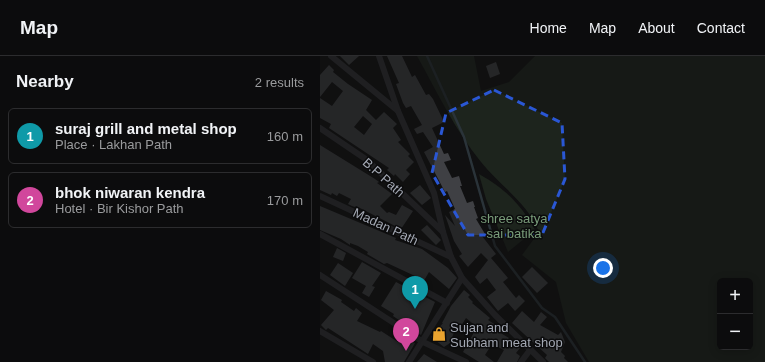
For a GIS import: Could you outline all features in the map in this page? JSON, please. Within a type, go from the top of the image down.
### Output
[{"type":"street","points":[[331,56],[398,111]]},
{"type":"street","points":[[379,56],[398,111],[434,194],[443,232],[451,257],[462,278],[543,362]]},
{"type":"street","name":"B.P Path","points":[[320,128],[367,160],[443,232]]},
{"type":"street","name":"Madan Path","points":[[320,196],[451,257]]},
{"type":"street","points":[[320,234],[447,303]]},
{"type":"street","points":[[320,275],[423,342],[466,362]]},
{"type":"street","points":[[409,362],[462,278]]},
{"type":"street","points":[[320,331],[373,362]]},
{"type":"street","points":[[521,362],[530,350]]},
{"type":"highlighted area","points":[[494,90],[562,123],[565,179],[542,235],[468,235],[432,173],[446,113]]},
{"type":"green space","points":[[417,56],[474,56],[481,91],[509,82],[535,56],[765,56],[765,362],[589,362],[566,323],[556,282],[522,255],[539,232],[534,222],[521,203],[481,162],[463,137]]},
{"type":"green space","name":"shree satya sai batika","points":[[479,174],[497,185],[518,204],[535,230],[508,252],[486,199]]},
{"type":"building","points":[[340,56],[359,56],[349,65]]},
{"type":"building","points":[[387,56],[402,56],[412,77],[415,75],[426,95],[429,94],[433,99],[444,122],[432,128],[444,154],[448,153],[451,160],[444,162],[452,178],[459,176],[462,186],[460,186],[467,203],[473,201],[478,218],[476,219],[485,234],[482,236],[496,254],[491,258],[508,278],[503,282],[516,298],[519,295],[525,301],[515,311],[508,303],[498,311],[487,297],[496,290],[487,278],[480,284],[475,277],[488,260],[481,253],[468,267],[459,256],[462,254],[454,241],[445,215],[455,226],[449,212],[455,209],[447,191],[445,192],[424,152],[433,147],[423,132],[417,134],[414,129],[422,125],[411,106],[406,108],[403,103],[396,84],[399,83]]},
{"type":"building","points":[[496,62],[500,74],[490,78],[486,66]]},
{"type":"building","points":[[329,65],[334,70],[333,72],[372,100],[366,110],[376,120],[384,112],[397,124],[393,128],[401,140],[398,142],[410,154],[408,156],[414,162],[406,170],[410,174],[403,182],[395,174],[394,176],[387,170],[389,168],[329,128],[331,124],[320,118],[320,98],[332,106],[343,91],[332,82],[320,97],[320,75]],"holes":[[[363,116],[372,124],[364,135],[354,127]]]},
{"type":"building","points":[[320,145],[375,179],[379,182],[377,183],[392,194],[380,206],[387,213],[389,212],[396,215],[402,205],[413,211],[401,229],[356,206],[355,207],[348,204],[351,199],[339,193],[337,196],[320,190]]},
{"type":"building","points":[[420,185],[431,198],[422,205],[410,193]]},
{"type":"building","points":[[320,206],[396,238],[395,240],[422,249],[448,268],[457,278],[449,289],[429,272],[422,284],[413,279],[415,276],[387,263],[384,264],[367,254],[368,252],[358,246],[350,243],[350,245],[341,239],[320,230]]},
{"type":"building","points":[[427,225],[441,240],[436,245],[421,230]]},
{"type":"building","points":[[337,248],[346,253],[343,261],[333,257]]},
{"type":"building","points":[[362,262],[381,273],[372,286],[375,287],[369,297],[362,293],[366,286],[352,278]]},
{"type":"building","points":[[338,263],[353,273],[345,286],[330,275]]},
{"type":"building","points":[[532,267],[548,283],[537,293],[522,277]]},
{"type":"building","points":[[396,282],[435,302],[421,335],[381,306]]},
{"type":"building","points":[[464,290],[470,295],[468,297],[473,302],[472,303],[490,318],[488,320],[499,327],[497,331],[509,338],[508,339],[520,348],[516,353],[520,356],[517,362],[497,362],[504,350],[492,344],[485,355],[494,362],[479,362],[463,352],[477,327],[466,318],[459,329],[456,327],[450,343],[444,347],[431,337],[443,323],[451,306]]},
{"type":"building","points":[[326,291],[342,300],[341,302],[354,311],[356,308],[362,313],[357,321],[380,332],[381,331],[398,342],[400,337],[415,343],[404,362],[385,362],[383,351],[373,344],[368,354],[328,328],[326,330],[321,325],[334,310],[321,300]]},
{"type":"building","points":[[522,311],[534,322],[541,312],[547,317],[540,325],[558,335],[561,332],[565,342],[561,352],[568,362],[549,362],[545,358],[547,355],[512,323]]},
{"type":"building","points":[[424,354],[437,362],[417,362]]},
{"type":"waterway","points":[[427,56],[464,137],[495,246],[542,308],[555,317],[585,362]]},
{"type":"place","name":"suraj grill and metal shop","points":[[415,309]]},
{"type":"place","name":"Sujan and Subham meat shop","points":[[439,334]]},
{"type":"place","name":"bhok niwaran kendra","points":[[406,351]]}]
